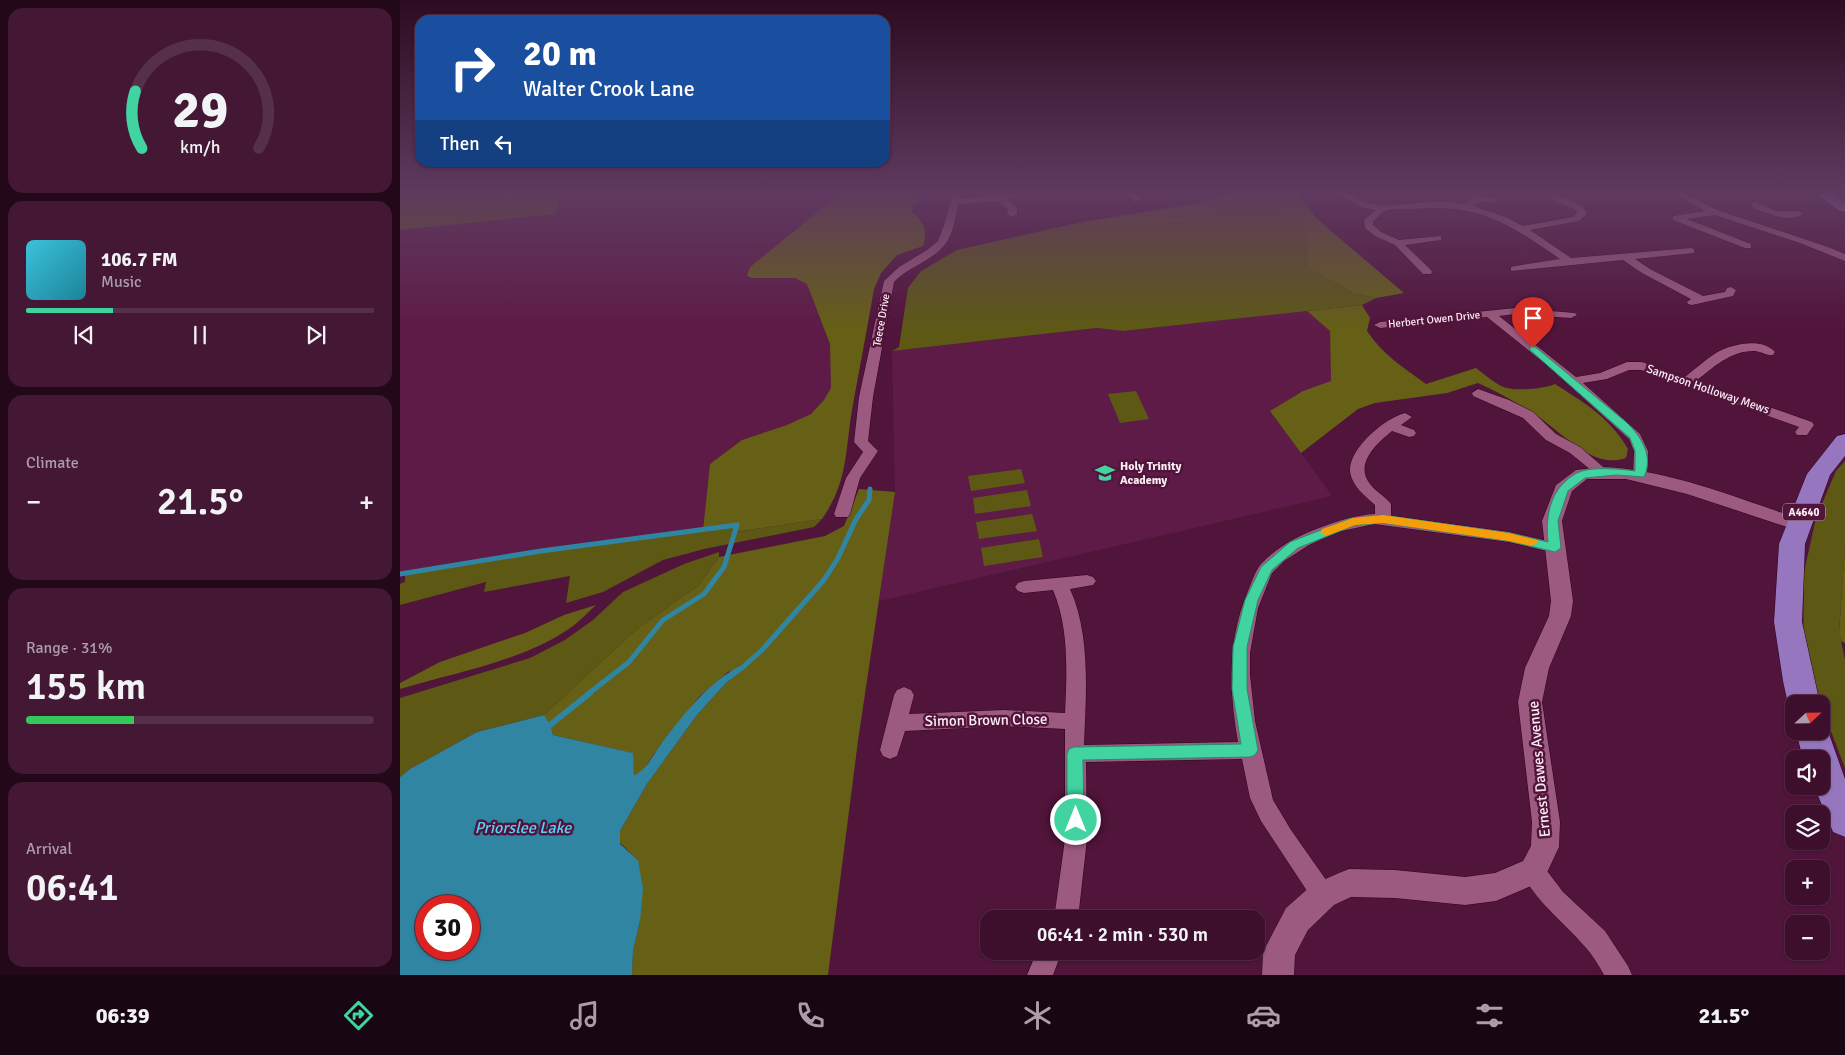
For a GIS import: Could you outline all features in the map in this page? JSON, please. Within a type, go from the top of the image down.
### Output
[{"type":"main road","name":"A4640","points":[[1802,695],[1788,622],[1792,544],[1819,474],[1845,441]]},
{"type":"main road","points":[[1830,783],[1845,821]]},
{"type":"street","name":"Teece Drive","points":[[842,514],[853,478],[871,451],[862,442],[866,397],[889,281],[896,272],[929,254],[943,238]]},
{"type":"street","points":[[1388,238],[1398,243],[1425,270],[1412,270]]},
{"type":"street","points":[[1398,243],[1434,238]]},
{"type":"street","points":[[1536,238],[1569,261]]},
{"type":"street","points":[[1728,238],[1748,246]]},
{"type":"street","points":[[1794,238],[1845,258]]},
{"type":"street","points":[[1514,269],[1569,261],[1691,250],[1670,242]]},
{"type":"street","points":[[1624,256],[1696,301],[1729,294],[1731,290]]},
{"type":"street","name":"Herbert Owen Drive","points":[[1380,326],[1515,311],[1552,317],[1571,315]]},
{"type":"street","name":"Herbert Owen Drive","points":[[1488,314],[1573,381]]},
{"type":"street","points":[[1688,381],[1720,356],[1733,350],[1763,349],[1747,340]]},
{"type":"street","name":"Sampson Holloway Mews","points":[[1573,381],[1603,376],[1627,366],[1642,366],[1807,425]]},
{"type":"street","points":[[1573,381],[1635,437],[1641,451],[1640,475]]},
{"type":"street","points":[[1478,393],[1528,415],[1551,437],[1575,450],[1602,472]]},
{"type":"street","points":[[1383,519],[1383,504],[1360,482],[1357,468],[1362,454],[1375,438],[1390,425],[1405,417]]},
{"type":"street","points":[[1390,425],[1409,433]]},
{"type":"street","name":"Ernest Dawes Avenue","points":[[1533,871],[1545,847],[1546,822],[1530,702],[1537,668],[1560,616],[1562,601],[1552,521],[1563,489],[1582,474],[1602,472],[1640,475],[1694,490],[1799,525]]},
{"type":"street","points":[[1323,895],[1293,851],[1263,801],[1250,750],[1240,689],[1240,647],[1251,600],[1267,567],[1294,545],[1334,528],[1353,521],[1383,519],[1509,537],[1555,548]]},
{"type":"street","points":[[1024,587],[1087,581]]},
{"type":"street","points":[[1059,584],[1069,606],[1075,643],[1077,673],[1074,754],[1076,839],[1067,910]]},
{"type":"street","points":[[890,750],[904,695]]},
{"type":"street","name":"Simon Brown Close","points":[[897,723],[1004,718],[1075,721]]},
{"type":"street","points":[[1074,754],[1250,750]]},
{"type":"street","points":[[1278,975],[1278,952],[1294,924],[1323,895],[1350,883],[1395,884],[1465,891],[1496,887],[1533,871],[1555,900],[1596,940],[1619,975]]},
{"type":"street","points":[[1040,975],[1046,960]]},
{"type":"shaded area","points":[[400,238],[785,238],[750,267],[752,278],[795,278],[807,284],[830,344],[832,388],[811,414],[787,425],[742,440],[710,464],[703,530],[400,574]]},
{"type":"shaded area","points":[[785,238],[924,238],[923,246],[897,255],[881,273],[874,289],[844,466],[837,492],[822,519],[735,532],[737,525],[703,530],[710,464],[742,440],[787,425],[811,414],[824,400],[831,388],[830,344],[807,284],[795,278],[752,278],[747,276],[750,267]]},
{"type":"shaded area","points":[[1008,238],[1309,238],[1332,281],[1353,293],[1376,298],[1362,305],[1123,331],[1097,328],[892,351],[899,347],[908,288],[921,271],[957,250]]},
{"type":"shaded area","points":[[1307,238],[1340,238],[1404,293],[1376,298],[1353,293],[1309,268]]},
{"type":"shaded area","points":[[1362,305],[1370,318],[1367,331],[1379,347],[1426,384],[1476,368],[1494,382],[1506,388],[1528,389],[1555,384],[1587,405],[1613,428],[1628,449],[1626,458],[1601,459],[1589,454],[1536,415],[1478,383],[1447,393],[1375,403],[1358,409],[1301,453],[1270,411],[1303,391],[1331,381],[1330,331],[1307,311]]},
{"type":"shaded area","name":"Holy Trinity Academy","points":[[1307,311],[1330,331],[1331,382],[1303,391],[1271,411],[1332,496],[879,601],[895,492],[892,351],[1097,328],[1123,331]]},
{"type":"shaded area","points":[[1136,391],[1149,419],[1120,423],[1108,394]]},
{"type":"shaded area","points":[[1845,461],[1845,546],[1839,632],[1845,660],[1845,768],[1830,729],[1830,695],[1817,695],[1803,658],[1804,572],[1816,518],[1836,471]]},
{"type":"shaded area","points":[[1021,469],[1025,483],[971,491],[968,476]]},
{"type":"shaded area","points":[[859,489],[895,492],[858,741],[828,975],[632,975],[633,951],[640,921],[638,860],[620,843],[620,831],[647,784],[697,715],[726,683],[746,667],[728,672],[699,697],[661,744],[642,772],[634,775],[632,753],[553,735],[544,715],[637,629],[699,585],[719,557],[825,536],[844,526]]},
{"type":"shaded area","points":[[1027,490],[1031,506],[975,514],[973,498]]},
{"type":"shaded area","points":[[1032,514],[1037,531],[979,539],[976,522]]},
{"type":"shaded area","points":[[822,519],[814,527],[704,549],[663,560],[603,592],[566,603],[570,576],[484,592],[486,582],[400,605],[400,584],[405,582],[405,573],[541,551],[737,525],[736,532]]},
{"type":"shaded area","points":[[1039,539],[1043,557],[984,566],[981,548]]},
{"type":"shaded area","points":[[1845,546],[1845,643],[1841,641],[1839,633]]},
{"type":"shaded area","points":[[719,552],[719,557],[699,585],[637,629],[544,715],[477,732],[410,769],[400,777],[400,698],[530,658],[565,640],[593,620],[623,592],[684,564]]},
{"type":"shaded area","points":[[596,605],[573,626],[534,648],[490,664],[400,689],[400,683],[440,662],[525,633],[564,615]]},
{"type":"water","name":"Priorslee Lake","points":[[742,665],[747,667],[726,683],[697,715],[647,784],[620,831],[620,844],[638,860],[643,889],[640,921],[633,951],[632,975],[400,975],[400,777],[410,769],[477,732],[544,715],[553,735],[633,753],[634,775],[643,770],[688,710],[718,680]]},
{"type":"waterway","points":[[744,666],[762,650],[824,580],[838,558],[856,519],[869,500],[870,489]]},
{"type":"waterway","points":[[400,574],[541,551],[737,525],[724,567],[704,594],[663,620],[629,662],[588,694]]},
{"type":"waterway","points":[[550,725],[590,693]]},
{"type":"slow traffic","points":[[1326,532],[1353,521],[1383,519],[1532,542]]},
{"type":"place","name":"Holy Trinity Academy","points":[[1105,473]]},
{"type":"route","points":[[1076,820],[1076,764],[1074,754],[1250,750],[1240,689],[1240,647],[1251,600],[1267,567],[1294,545],[1353,521],[1383,519],[1509,537],[1555,548],[1552,521],[1563,489],[1582,474],[1616,472],[1640,475],[1641,451],[1635,437],[1533,348]]}]
